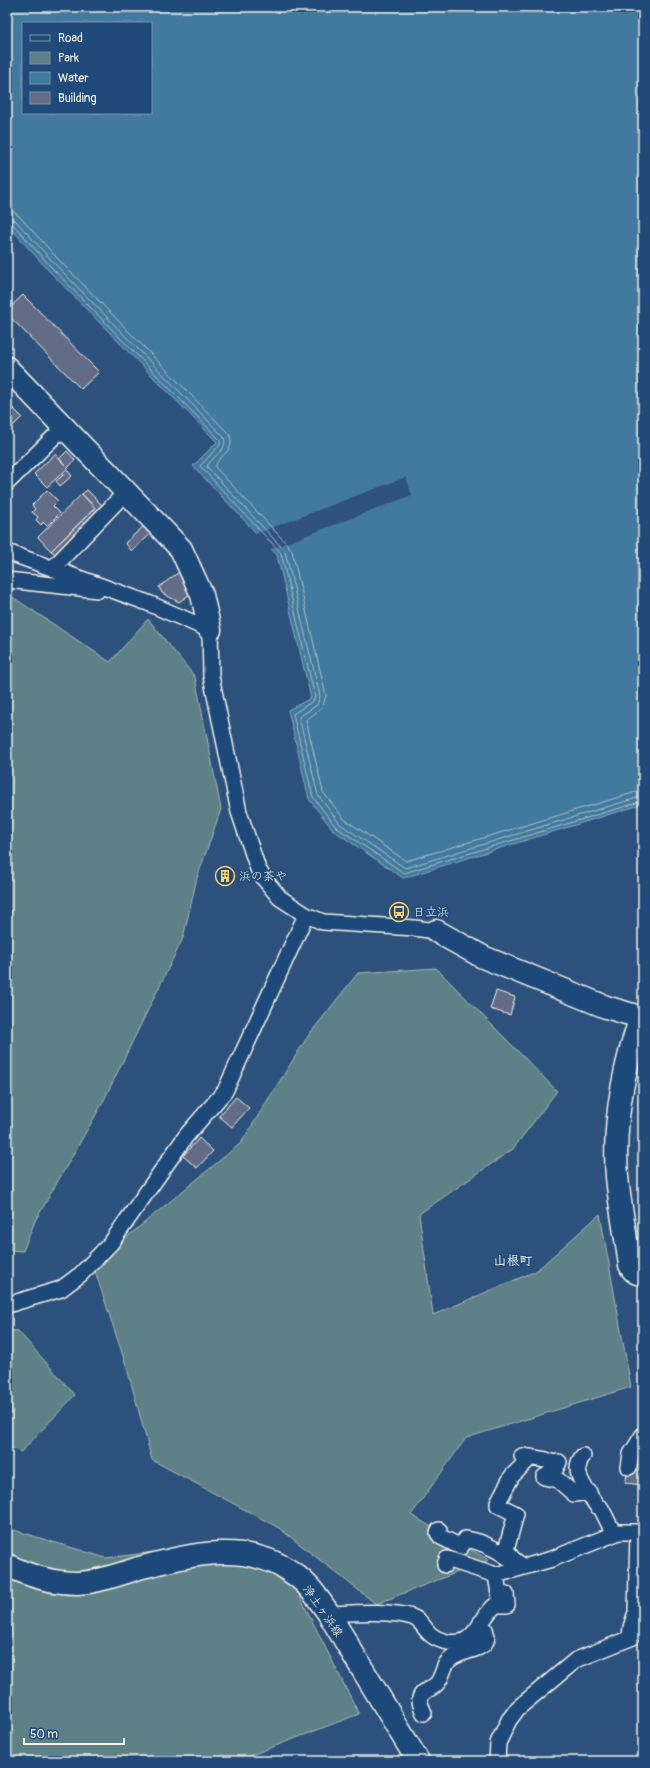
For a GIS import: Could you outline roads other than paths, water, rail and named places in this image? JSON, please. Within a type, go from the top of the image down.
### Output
[{"type":"street","points":[[7,368],[180,549],[202,595],[210,630],[211,676],[239,812],[258,869],[280,898],[306,915],[323,922],[414,928],[436,931],[483,957],[606,1007],[642,1016],[624,1072],[620,1097],[616,1152],[617,1178],[630,1266],[637,1274],[643,1274]]},
{"type":"street","points":[[7,483],[64,427]]},
{"type":"street","points":[[53,568],[126,492]]},
{"type":"street","points":[[7,552],[148,603],[210,630]]},
{"type":"street","points":[[7,580],[121,593]]},
{"type":"street","points":[[7,1305],[61,1288],[81,1274],[111,1243],[186,1136],[225,1091],[306,915]]},
{"type":"street","points":[[629,1467],[631,1454],[643,1435]]},
{"type":"street","points":[[511,1558],[506,1550],[516,1514],[498,1505],[498,1502],[512,1476],[527,1456],[553,1463],[559,1462],[555,1470],[544,1477],[558,1480],[574,1494],[589,1492]]},
{"type":"street","points":[[582,1456],[578,1460],[577,1471],[596,1506],[601,1508],[614,1534]]},
{"type":"street","points":[[439,1530],[438,1533],[441,1537],[461,1547],[465,1539],[471,1540],[497,1550],[524,1567]]},
{"type":"street","points":[[445,1565],[447,1559],[496,1575],[552,1559],[619,1532],[641,1532],[636,1612],[631,1627],[637,1635],[576,1660],[518,1708],[509,1720],[498,1743],[497,1761]]},
{"type":"street","name":"浄土ヶ浜線","points":[[7,1565],[46,1580],[78,1583],[113,1576],[181,1556],[221,1552],[256,1556],[280,1565],[298,1577],[315,1594],[329,1614],[418,1761]]},
{"type":"street","points":[[329,1614],[370,1613],[411,1617],[418,1620],[429,1633],[449,1642],[464,1640],[477,1629],[481,1622],[496,1605],[507,1605],[506,1594],[499,1594],[496,1575]]},
{"type":"street","points":[[424,1713],[420,1704],[420,1698],[423,1693],[438,1683],[445,1666],[450,1659],[457,1654],[481,1648],[485,1642],[487,1635],[481,1622]]},
{"type":"water","points":[[7,7],[643,7],[643,804],[403,878],[333,830],[309,799],[288,710],[311,698],[277,555],[193,466],[217,442],[48,270],[7,224]]},
{"type":"place","name":"浜の茶や","points":[[225,876]]},
{"type":"place","name":"日立浜","points":[[399,912]]},
{"type":"district","name":"山根町","points":[[513,1260]]}]
